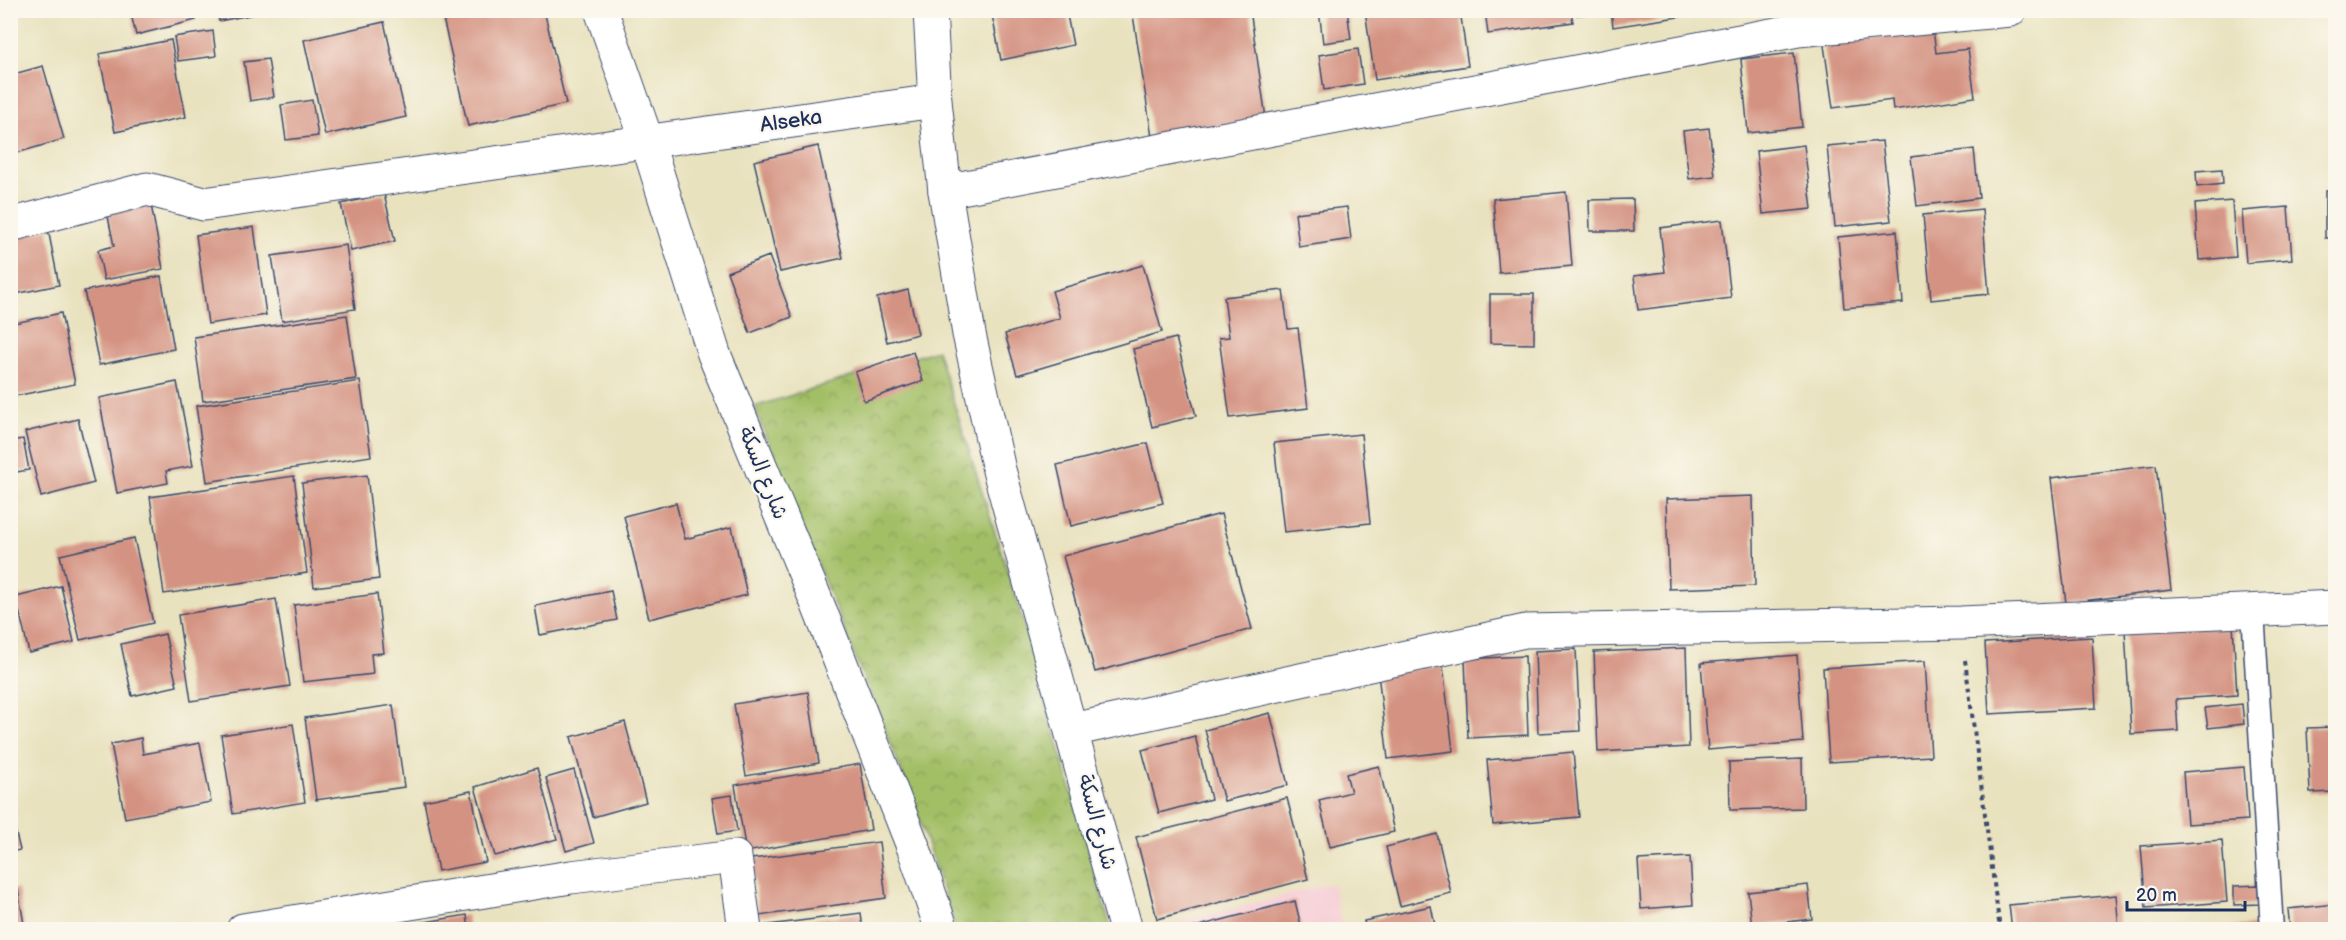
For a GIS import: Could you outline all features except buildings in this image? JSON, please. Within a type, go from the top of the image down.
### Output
[{"type":"street","name":"شارع السكة","points":[[601,10],[647,141],[714,354],[820,611],[914,849],[942,930]]},
{"type":"street","name":"شارع السكة","points":[[930,10],[935,101],[945,191],[969,334],[999,470],[1126,930]]},
{"type":"street","points":[[945,191],[1798,30],[2010,10]]},
{"type":"street","name":"Alseka","points":[[10,225],[147,189],[204,204],[935,101]]},
{"type":"street","points":[[1072,730],[1525,631],[1960,623],[2336,607]]},
{"type":"street","points":[[243,930],[571,877],[735,857],[745,930]]},
{"type":"lane","points":[[2253,611],[2272,930]]},
{"type":"path","points":[[1960,623],[2000,930]]},
{"type":"shaded area","points":[[1332,883],[1343,929],[1151,930]]},
{"type":"green space","points":[[937,350],[1019,608],[1111,929],[956,929],[910,792],[754,407]]}]
